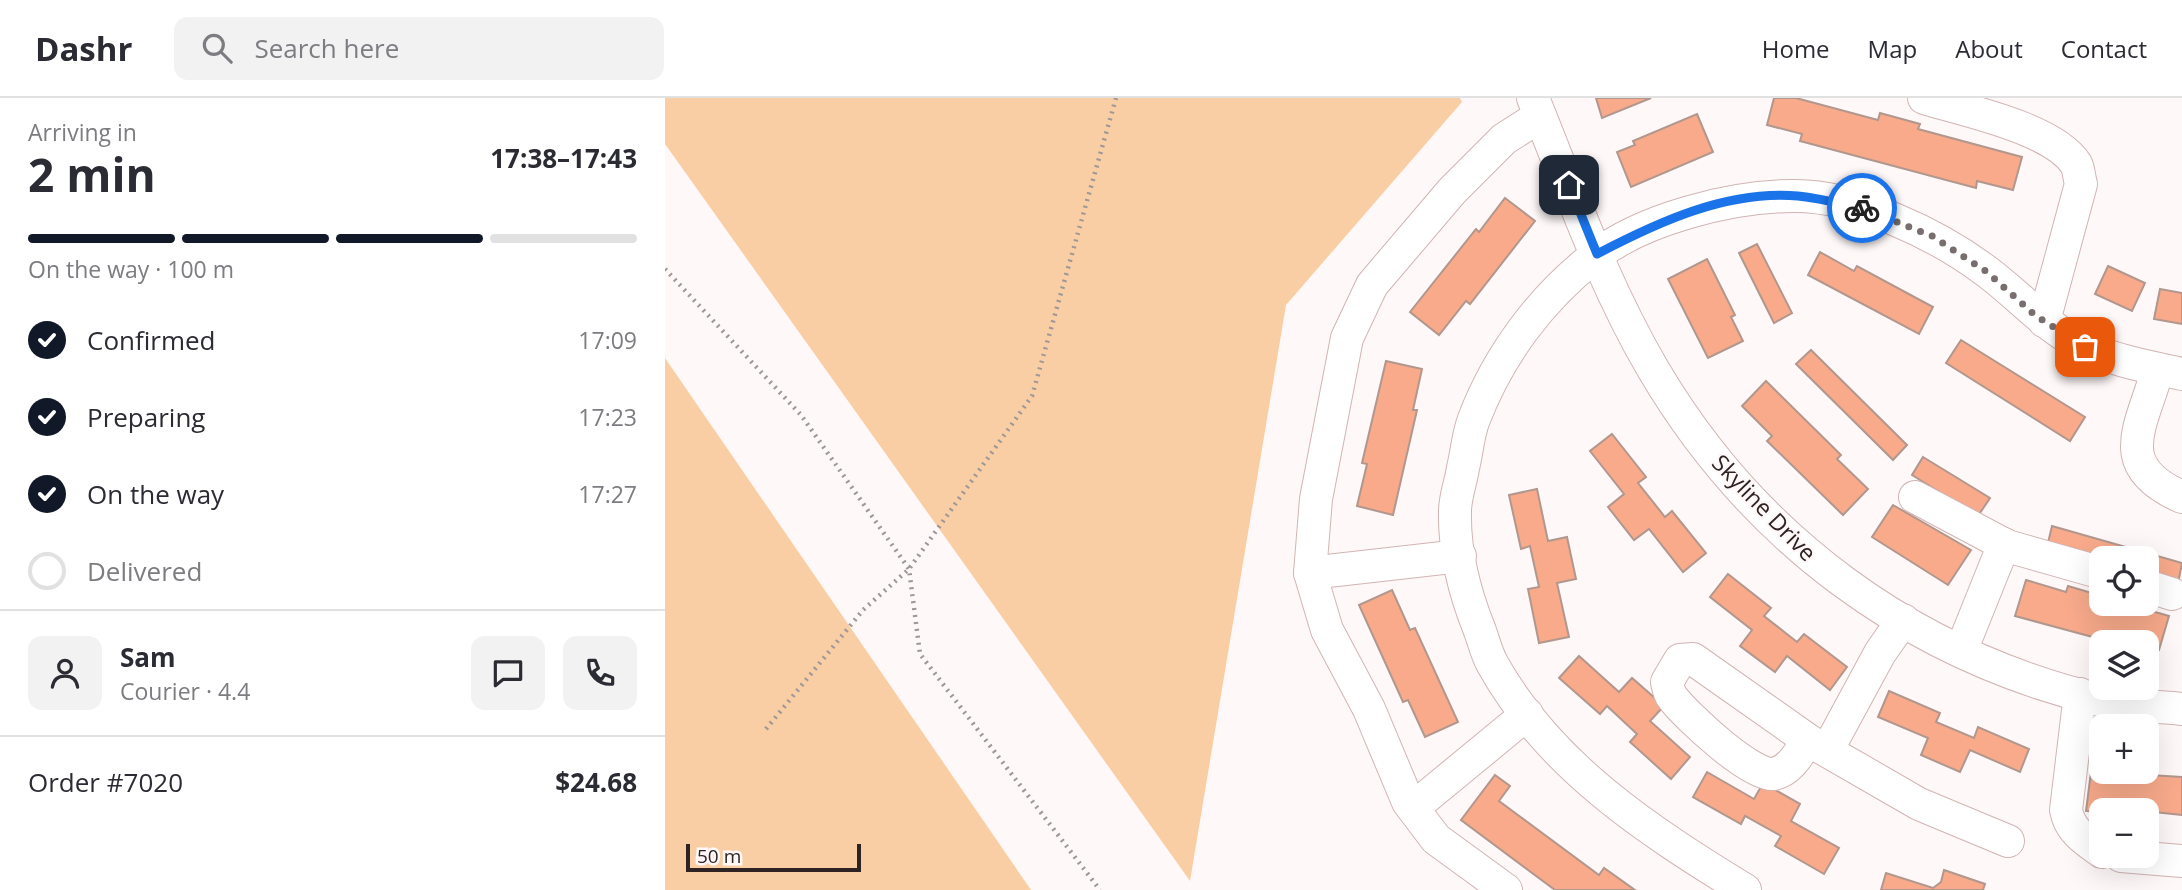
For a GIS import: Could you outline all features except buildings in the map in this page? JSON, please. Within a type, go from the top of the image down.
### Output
[{"type":"street","points":[[1924,98],[2028,131],[2057,146],[2077,164],[2081,184],[2044,321]]},
{"type":"street","points":[[1506,890],[1436,839],[1413,808],[1369,709],[1327,630],[1310,573],[1316,499],[1347,338],[1372,285],[1452,191],[1537,107]]},
{"type":"street","name":"Skyline Drive","points":[[1537,107],[1597,254],[1652,367],[1694,433],[1737,487],[1804,554],[1868,600],[1903,620],[1961,651],[2022,678],[2106,701],[2182,709]]},
{"type":"street","points":[[1745,890],[1656,835],[1574,769],[1527,714],[1492,664],[1463,589],[1455,511],[1473,421],[1510,347],[1555,290],[1597,254],[1652,225],[1729,200],[1796,196],[1865,208],[1932,236],[1987,272],[2044,321],[2085,347],[2170,372],[2134,452],[2143,473],[2182,497]]},
{"type":"street","points":[[1915,498],[2004,544],[2089,569]]},
{"type":"street","points":[[1961,651],[2004,544]]},
{"type":"street","points":[[1310,573],[1460,556]]},
{"type":"street","points":[[1903,620],[1818,745],[1919,804],[2008,841]]},
{"type":"street","points":[[2080,694],[2066,810],[2068,821],[2079,836],[2089,843]]},
{"type":"street","points":[[1413,808],[1527,714]]},
{"type":"street","points":[[2159,858],[2182,860]]},
{"type":"path","points":[[766,729],[863,610],[909,569],[1033,396],[1116,98]]},
{"type":"path","points":[[665,269],[801,415],[909,569],[920,654],[1100,890]]},
{"type":"shaded area","points":[[665,98],[1460,98],[1462,102],[1286,305],[1190,881],[665,144]]},
{"type":"shaded area","points":[[665,358],[1031,890],[665,890]]},
{"type":"way so far","points":[[1862,208],[1932,236],[1987,272],[2036,316],[2085,347]]},
{"type":"route","points":[[1569,185],[1597,254],[1652,225],[1729,200],[1796,196],[1862,208]]}]
